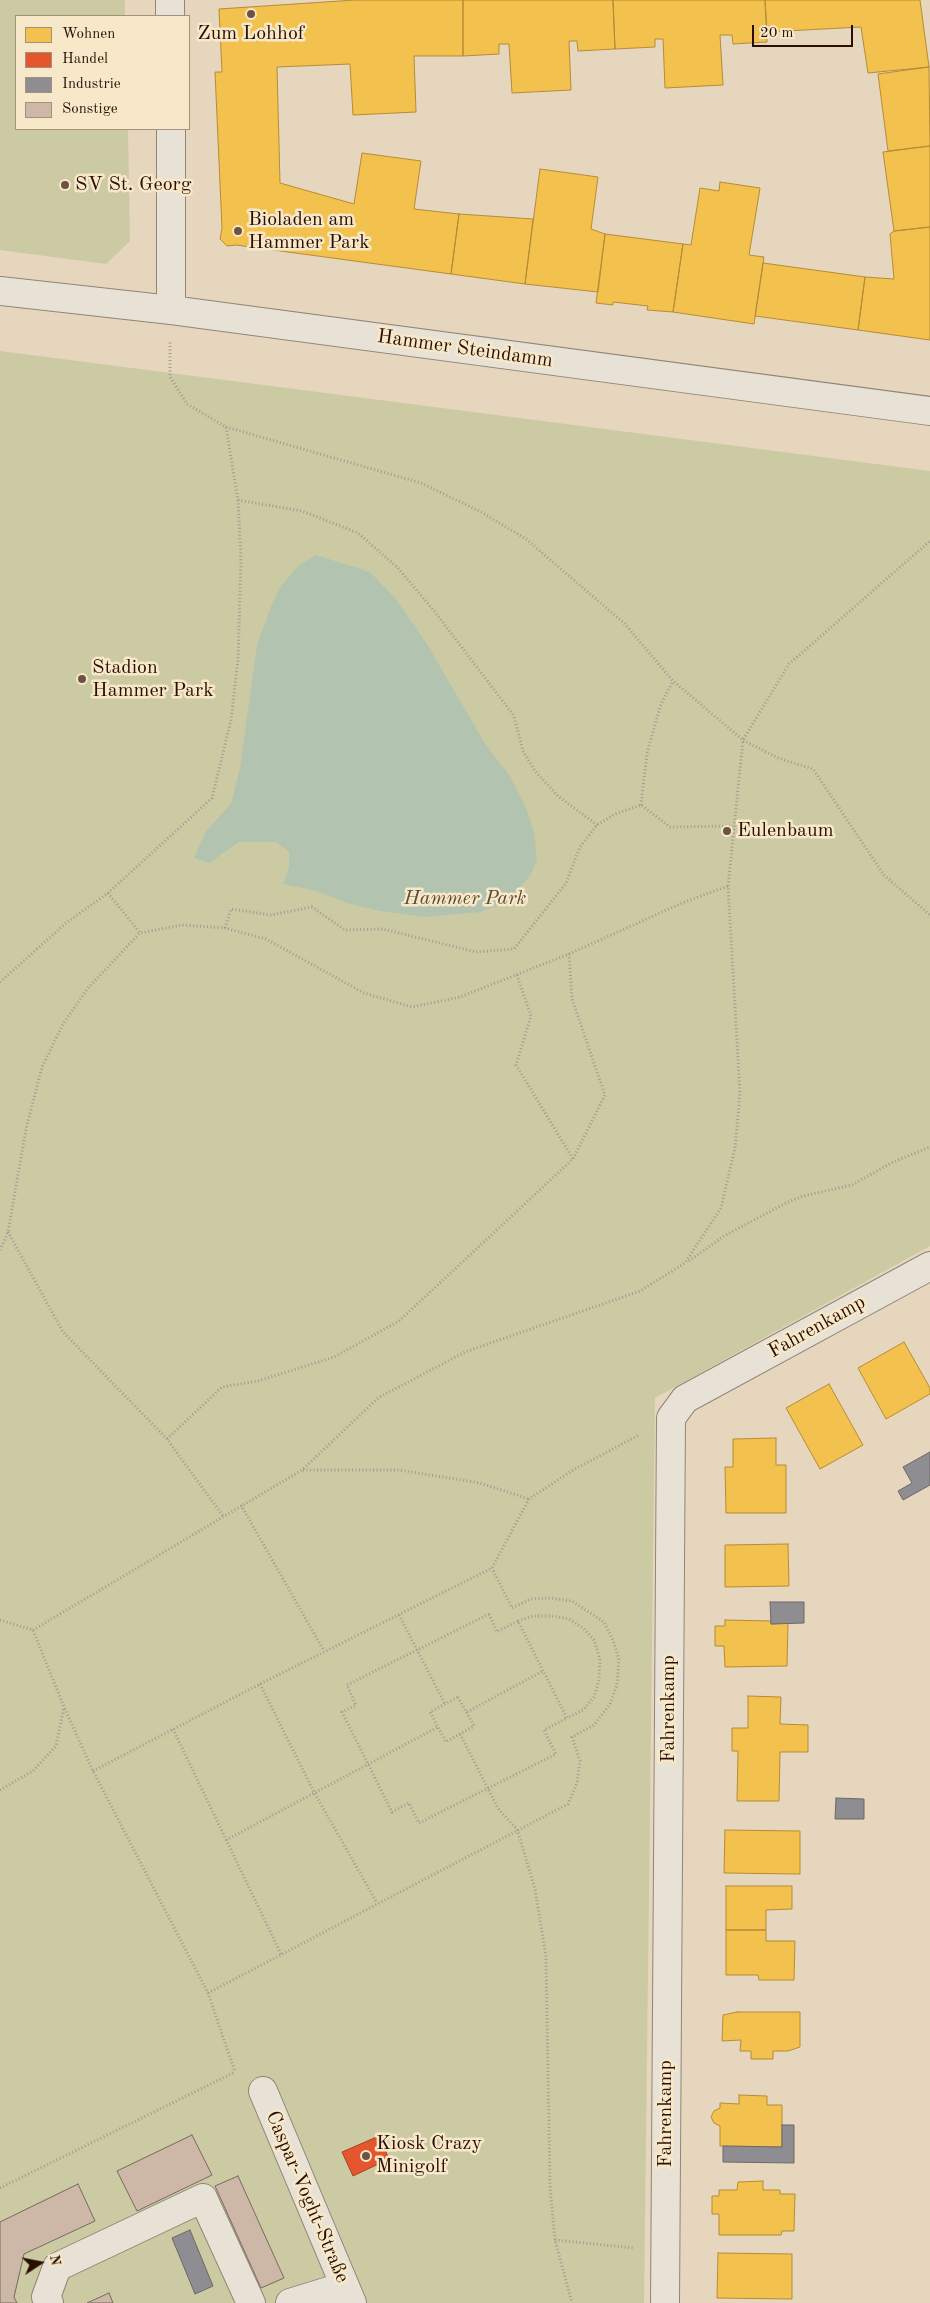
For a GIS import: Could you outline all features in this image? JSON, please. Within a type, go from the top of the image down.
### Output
[{"type":"street","points":[[170,0],[170,15]]},
{"type":"street","points":[[171,130],[171,310]]},
{"type":"street","name":"Hammer Steindamm","points":[[0,291],[171,310],[930,410]]},
{"type":"street","name":"Fahrenkamp","points":[[664,2303],[671,1418],[686,1399],[930,1266]]},
{"type":"street","name":"Caspar-Voght-Straße","points":[[263,2091],[348,2294]]},
{"type":"street","points":[[49,2303],[46,2297],[57,2267],[203,2198],[251,2303]]},
{"type":"street","points":[[290,2303],[348,2294]]},
{"type":"path","points":[[169,355],[170,377],[187,404],[226,427],[421,483],[481,512],[526,539],[624,623],[673,681],[743,740],[778,758],[813,769],[884,875],[930,916]]},
{"type":"path","points":[[0,982],[66,923],[108,893],[212,798],[231,720],[238,660],[241,560],[238,500],[226,427]]},
{"type":"path","points":[[238,500],[302,511],[358,533],[398,568],[436,612],[514,716],[523,751],[535,772],[558,796],[597,825]]},
{"type":"path","points":[[686,1263],[721,1208],[735,1148],[740,1093],[728,886],[743,740],[789,664],[930,541]]},
{"type":"path","points":[[641,805],[647,752],[661,704],[673,681]]},
{"type":"path","points":[[225,928],[231,909],[271,915],[312,906],[346,930],[383,929],[476,952],[514,950],[566,883],[580,847],[597,825],[616,814],[641,805]]},
{"type":"path","points":[[641,805],[670,827],[733,826]]},
{"type":"path","points":[[0,1250],[8,1232],[26,1129],[42,1067],[63,1024],[88,988],[140,933],[182,925],[225,928],[266,939],[364,993],[412,1007],[460,997],[569,954],[682,903],[728,886]]},
{"type":"path","points":[[108,893],[140,933]]},
{"type":"path","points":[[167,1439],[222,1387],[258,1381],[334,1357],[399,1322],[573,1159],[605,1095],[572,999],[569,954]]},
{"type":"path","points":[[517,975],[530,1016],[516,1065],[573,1159]]},
{"type":"path","points":[[0,1620],[33,1630],[302,1470],[378,1398],[465,1352],[640,1291],[686,1263],[724,1236],[786,1203],[803,1196],[852,1185],[893,1162],[930,1146]]},
{"type":"path","points":[[8,1232],[63,1332],[167,1439],[223,1516]]},
{"type":"path","points":[[94,1771],[260,1684],[492,1568],[528,1499],[573,1470],[671,1418]]},
{"type":"path","points":[[302,1470],[399,1470],[480,1483],[528,1499]]},
{"type":"path","points":[[241,1505],[324,1652]]},
{"type":"path","points":[[208,1993],[376,1903],[568,1804],[577,1783],[580,1761],[572,1737],[594,1725],[610,1704],[617,1685],[619,1660],[613,1640],[604,1622],[572,1601],[551,1598],[531,1599],[512,1608],[492,1568]]},
{"type":"path","points":[[489,1614],[497,1632],[518,1621],[533,1616],[552,1616],[569,1619],[584,1628],[594,1640],[600,1659],[599,1680],[594,1697],[583,1710],[544,1730],[556,1754],[419,1823],[409,1803],[392,1812],[342,1712],[356,1705],[347,1685],[489,1614]]},
{"type":"path","points":[[399,1615],[445,1704]]},
{"type":"path","points":[[518,1621],[566,1718]]},
{"type":"path","points":[[33,1630],[64,1707],[94,1771],[208,1993],[235,2072],[263,2091]]},
{"type":"path","points":[[467,1712],[543,1671]]},
{"type":"path","points":[[260,1684],[315,1794],[376,1903]]},
{"type":"path","points":[[458,1697],[474,1726],[446,1742],[430,1712],[445,1704],[458,1697]]},
{"type":"path","points":[[0,1790],[33,1772],[56,1746],[64,1707]]},
{"type":"path","points":[[226,1840],[438,1727]]},
{"type":"path","points":[[173,1729],[281,1954]]},
{"type":"path","points":[[460,1734],[499,1810],[517,1829],[535,1889],[546,1957],[550,2186],[555,2240],[572,2303]]},
{"type":"path","points":[[0,2188],[235,2072]]},
{"type":"path","points":[[555,2240],[665,2251]]},
{"type":"green space","name":"SV St. Georg","points":[[0,0],[125,0],[125,15],[15,15],[15,130],[128,130],[130,241],[106,264],[0,250]]},
{"type":"green space","name":"Hammer Park","points":[[0,351],[930,471],[930,1246],[655,1398],[644,2303],[0,2303]]},
{"type":"shaded area","points":[[316,555],[370,572],[395,598],[427,644],[485,744],[509,775],[526,808],[534,832],[537,861],[529,877],[508,901],[481,912],[424,917],[380,911],[350,904],[316,891],[283,884],[289,868],[289,852],[277,842],[239,842],[209,863],[194,858],[206,831],[231,804],[240,768],[257,645],[272,604],[281,586],[298,566]]},
{"type":"building: Wohnen","points":[[355,0],[463,0],[463,56],[414,56],[416,112],[353,115],[350,64],[277,67],[280,183],[354,204],[362,153],[421,161],[414,209],[459,214],[451,274],[236,245],[227,246],[220,239],[222,228],[215,72],[222,72],[219,9]]},
{"type":"building: Wohnen","points":[[463,0],[613,0],[615,49],[578,51],[577,41],[569,41],[571,90],[512,93],[509,44],[499,44],[499,54],[463,56]]},
{"type":"building: Wohnen","points":[[613,0],[765,0],[767,42],[733,44],[732,35],[720,35],[723,85],[665,88],[663,39],[655,39],[655,47],[615,49]]},
{"type":"building: Wohnen","points":[[765,0],[920,0],[929,67],[868,73],[861,27],[767,32]]},
{"type":"building: Wohnen","points":[[929,67],[930,146],[888,151],[878,74]]},
{"type":"building: Wohnen","points":[[930,146],[930,227],[894,231],[883,152]]},
{"type":"building: Wohnen","points":[[540,169],[598,177],[591,229],[605,234],[598,292],[525,284]]},
{"type":"building: Wohnen","points":[[720,182],[760,188],[749,255],[764,257],[754,324],[673,312],[683,244],[691,245],[700,188],[719,191]]},
{"type":"building: Wohnen","points":[[459,214],[533,219],[525,284],[451,274]]},
{"type":"building: Wohnen","points":[[930,227],[930,340],[858,330],[865,277],[894,279],[890,234],[894,231]]},
{"type":"building: Wohnen","points":[[605,234],[683,244],[673,312],[647,310],[648,306],[613,302],[613,305],[596,303]]},
{"type":"building: Wohnen","points":[[763,263],[865,277],[858,330],[755,316]]},
{"type":"building: Wohnen","points":[[904,1342],[930,1388],[930,1394],[886,1419],[858,1368]]},
{"type":"building: Wohnen","points":[[829,1384],[863,1445],[820,1469],[786,1408]]},
{"type":"building: Wohnen","points":[[776,1438],[776,1465],[786,1465],[786,1513],[726,1513],[725,1467],[733,1467],[733,1439]]},
{"type":"building: Wohnen","points":[[788,1544],[789,1586],[725,1587],[725,1545]]},
{"type":"building: Wohnen","points":[[725,1620],[771,1621],[771,1624],[788,1623],[787,1666],[725,1667],[724,1646],[715,1646],[715,1626],[725,1626]]},
{"type":"building: Wohnen","points":[[748,1696],[781,1697],[780,1724],[808,1725],[808,1752],[780,1752],[779,1801],[737,1801],[738,1751],[732,1751],[732,1728],[748,1728]]},
{"type":"building: Wohnen","points":[[725,1830],[800,1831],[800,1874],[724,1873]]},
{"type":"building: Wohnen","points":[[726,1886],[792,1886],[792,1909],[766,1910],[766,1930],[726,1930]]},
{"type":"building: Wohnen","points":[[726,1930],[766,1930],[766,1941],[795,1941],[794,1980],[759,1980],[758,1975],[726,1975]]},
{"type":"building: Wohnen","points":[[737,2012],[800,2012],[800,2047],[788,2051],[773,2051],[773,2059],[751,2059],[751,2051],[740,2051],[741,2040],[722,2041],[723,2015]]},
{"type":"building: Wohnen","points":[[739,2095],[767,2096],[767,2105],[782,2105],[782,2147],[720,2146],[720,2126],[714,2123],[711,2117],[714,2111],[720,2108],[720,2103],[739,2104]]},
{"type":"building: Wohnen","points":[[763,2181],[763,2190],[780,2190],[780,2194],[795,2194],[794,2231],[782,2231],[781,2235],[719,2235],[719,2214],[712,2214],[712,2196],[719,2196],[719,2190],[737,2190],[738,2182]]},
{"type":"building: Wohnen","points":[[718,2253],[792,2254],[792,2299],[717,2298]]},
{"type":"building: Handel","name":"Kiosk Crazy Minigolf","points":[[379,2136],[389,2159],[353,2176],[342,2152]]},
{"type":"building: Industrie","points":[[930,1452],[930,1485],[903,1500],[898,1491],[912,1483],[903,1467]]},
{"type":"building: Industrie","points":[[770,1602],[804,1602],[804,1623],[771,1624]]},
{"type":"building: Industrie","points":[[836,1798],[864,1799],[864,1819],[835,1819]]},
{"type":"building: Industrie","points":[[782,2125],[794,2125],[794,2163],[723,2162],[723,2146],[782,2147]]},
{"type":"building: Industrie","points":[[190,2230],[213,2286],[195,2294],[172,2238]]},
{"type":"building: Sonstige","points":[[192,2135],[212,2175],[137,2211],[117,2171]]},
{"type":"building: Sonstige","points":[[238,2176],[284,2278],[261,2288],[215,2186]]},
{"type":"building: Sonstige","points":[[78,2184],[95,2221],[24,2254],[14,2297],[17,2303],[0,2303],[0,2222]]},
{"type":"building: Sonstige","points":[[109,2293],[113,2303],[87,2303]]},
{"type":"place","name":"Zum Lohhof","points":[[251,14]]},
{"type":"place","name":"SV St. Georg","points":[[65,185]]},
{"type":"place","name":"Bioladen am Hammer Park","points":[[238,231]]},
{"type":"place","name":"Stadion Hammer Park","points":[[82,679]]},
{"type":"place","name":"Eulenbaum","points":[[727,831]]},
{"type":"place","name":"Kiosk Crazy Minigolf","points":[[366,2156]]}]
